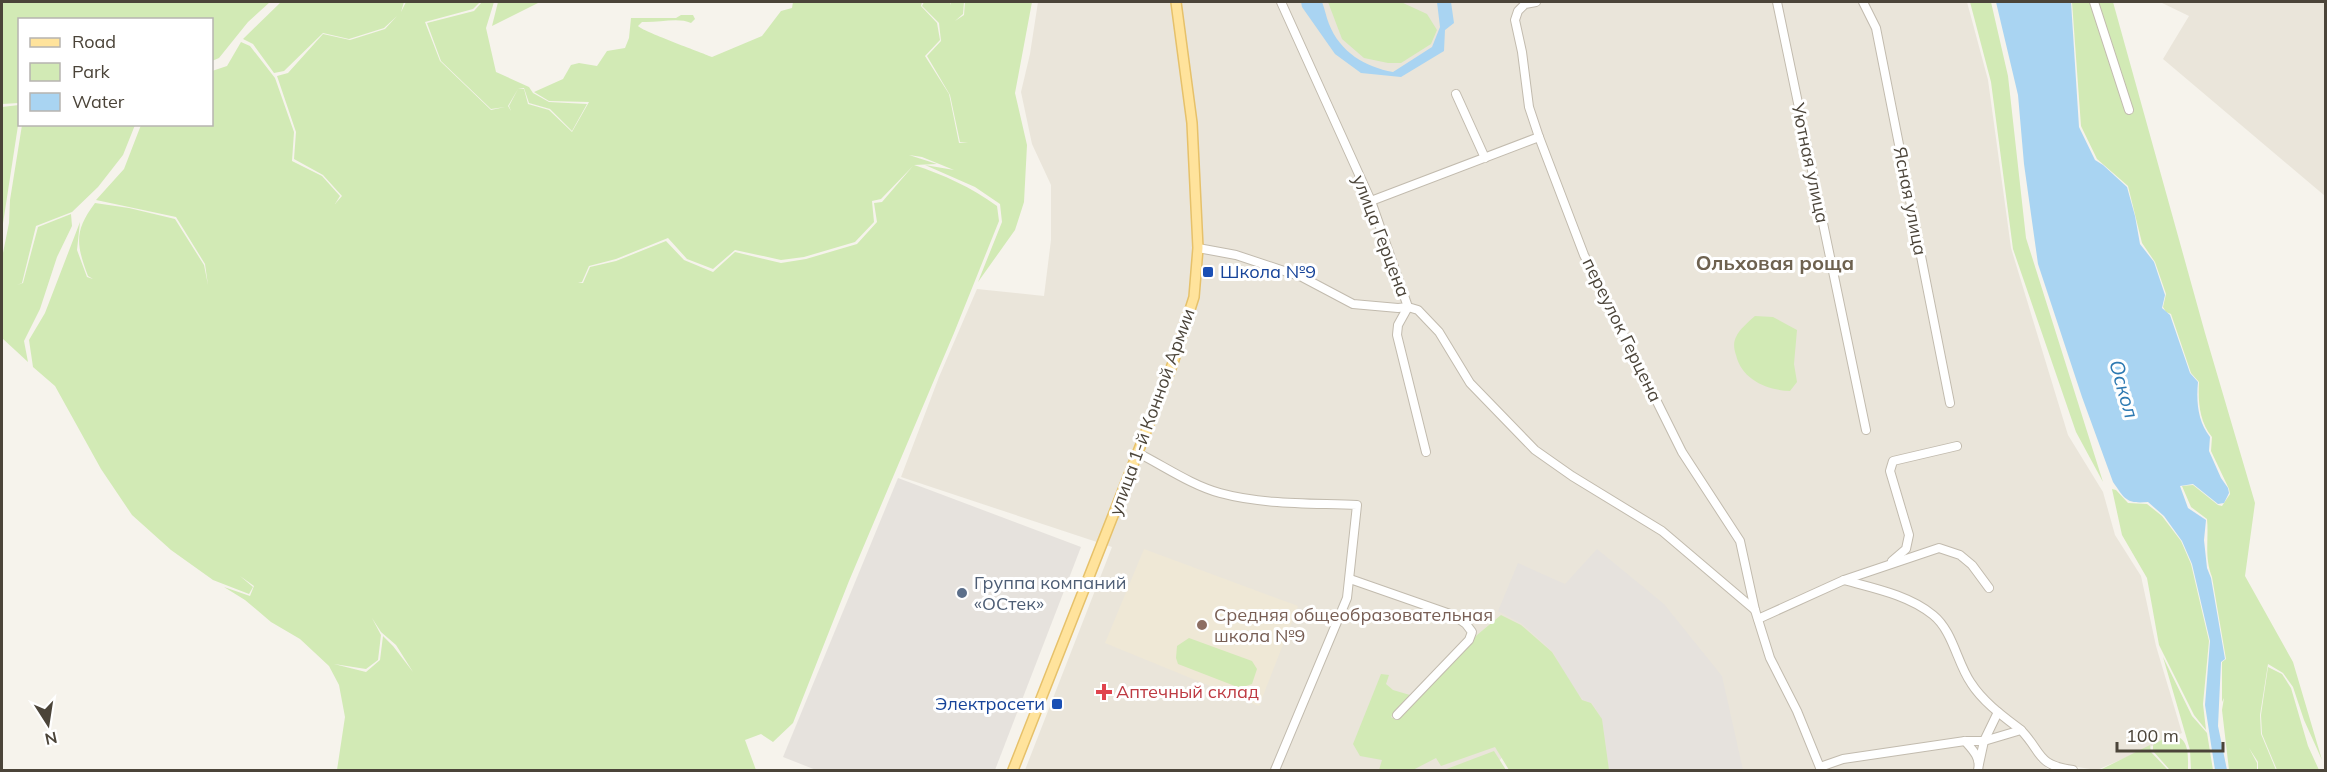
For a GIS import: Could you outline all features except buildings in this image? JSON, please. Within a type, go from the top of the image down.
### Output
[{"type":"main road","name":"улица 1-й Конной Армии","points":[[1013,771],[1185,330],[1194,297],[1198,248],[1192,123],[1176,2]]},
{"type":"street","name":"улица Герцена","points":[[1281,2],[1371,201],[1408,307],[1418,310],[1439,332],[1470,383],[1534,450],[1662,531],[1755,610]]},
{"type":"street","name":"переулок Герцена","points":[[1536,2],[1525,4],[1518,11],[1515,20],[1522,52],[1529,107],[1539,137],[1584,255],[1682,452],[1740,541],[1755,610]]},
{"type":"street","name":"Уютная улица","points":[[1777,2],[1866,430]]},
{"type":"street","name":"Ясная улица","points":[[1863,2],[1876,28],[1950,403]]},
{"type":"street","points":[[2094,2],[2129,110]]},
{"type":"street","points":[[1456,94],[1485,158]]},
{"type":"street","points":[[1371,201],[1539,137]]},
{"type":"street","points":[[1198,248],[1236,255],[1302,277],[1353,304],[1408,307]]},
{"type":"street","points":[[1408,307],[1398,325],[1397,335],[1426,452]]},
{"type":"street","points":[[1889,564],[1906,549],[1909,535],[1890,471],[1893,461],[1957,446]]},
{"type":"street","points":[[1138,453],[1218,492],[1256,500],[1357,505],[1347,598],[1275,771]]},
{"type":"street","points":[[1758,619],[1844,580],[1939,548],[1959,555],[1972,565],[1989,588]]},
{"type":"street","points":[[1350,579],[1453,615],[1466,624],[1472,632],[1469,640],[1397,715]]},
{"type":"street","points":[[1844,580],[1886,591],[1934,615],[1946,632],[1971,684],[1998,712],[2022,730],[2042,760],[2073,771]]},
{"type":"street","points":[[1755,610],[1770,657],[1797,711],[1820,769],[1843,759],[1965,741],[1984,741],[2022,730]]},
{"type":"street","points":[[1978,767],[1984,741],[1998,712]]},
{"type":"street","points":[[1965,741],[1976,753],[1978,767]]},
{"type":"shaded area","points":[[1038,2],[1967,2],[1988,80],[2011,248],[2068,435],[2103,492],[2115,535],[2141,576],[2156,646],[2182,733],[2097,770],[2038,761],[2049,770],[1568,770],[1527,726],[1492,770],[1025,770],[1112,547],[901,477],[939,377],[977,289],[1044,296],[1051,240],[1051,185],[1032,144],[1021,92]]},
{"type":"shaded area","points":[[2160,2],[2325,2],[2325,196],[2163,59],[2189,16]]},
{"type":"shaded area","points":[[898,478],[1081,547],[995,770],[816,770],[783,757]]},
{"type":"shaded area","name":"Средняя общеобразовательная школа №9","points":[[1144,549],[1298,606],[1259,706],[1105,643]]},
{"type":"shaded area","points":[[1597,549],[1664,604],[1722,676],[1743,770],[1609,770],[1602,719],[1592,703],[1583,700],[1568,680],[1553,652],[1522,624],[1498,611],[1518,563],[1565,584]]},
{"type":"green space","points":[[2,2],[270,2],[248,22],[219,58],[213,61],[213,18],[18,18],[18,103],[2,104]]},
{"type":"green space","points":[[281,2],[404,2],[401,12],[406,2],[480,2],[473,9],[425,22],[440,61],[491,110],[505,107],[491,109],[441,61],[427,23],[474,11],[482,2],[494,2],[486,28],[496,72],[529,87],[533,93],[549,102],[587,104],[572,131],[550,109],[529,103],[524,88],[518,89],[524,89],[528,104],[549,110],[572,132],[589,102],[549,101],[534,92],[563,79],[571,65],[579,63],[597,66],[607,51],[625,48],[629,38],[631,18],[676,18],[681,15],[693,15],[695,19],[691,23],[674,20],[642,22],[638,26],[712,57],[762,36],[781,11],[792,8],[793,2],[922,2],[921,6],[937,23],[940,40],[925,56],[949,94],[959,143],[968,142],[960,142],[950,95],[927,56],[941,41],[939,23],[922,6],[924,2],[950,2],[951,5],[951,2],[964,2],[963,14],[955,21],[964,15],[965,2],[1032,2],[1015,93],[1027,145],[1024,202],[1015,230],[978,282],[1002,222],[1000,204],[975,187],[925,165],[954,170],[922,157],[909,155],[937,164],[914,165],[957,182],[997,206],[999,221],[849,581],[793,723],[773,742],[761,734],[745,740],[756,770],[337,770],[345,717],[339,685],[329,666],[300,639],[271,622],[245,600],[224,587],[250,596],[254,586],[240,576],[253,587],[249,594],[213,580],[171,550],[132,515],[101,469],[55,386],[33,367],[29,340],[45,313],[80,222],[77,250],[87,277],[93,279],[88,276],[84,265],[79,238],[83,222],[95,203],[175,219],[204,265],[208,285],[205,264],[176,217],[96,200],[124,169],[141,126],[213,126],[213,71],[227,66],[241,42],[250,46],[275,78],[294,132],[292,161],[322,176],[340,196],[335,204],[342,196],[323,175],[294,159],[296,132],[277,76],[288,73],[323,34],[350,40],[385,29],[397,16],[384,28],[349,39],[323,33],[284,71],[274,73],[253,44],[243,39]],"holes":[[[913,166],[882,202],[874,203],[877,222],[857,244],[806,259],[781,263],[735,252],[713,272],[684,260],[666,241],[616,261],[590,267],[583,283],[578,283],[582,282],[589,266],[616,259],[668,238],[687,259],[713,269],[735,250],[781,260],[804,257],[855,242],[874,222],[872,201],[881,199]],[[372,618],[381,632],[396,645],[413,672],[383,636],[380,660],[366,672],[334,664],[366,669],[378,660],[381,635]]]},
{"type":"green space","points":[[498,2],[540,2],[492,26]]},
{"type":"green space","points":[[1328,2],[1401,2],[1427,14],[1437,30],[1431,44],[1401,63],[1364,58],[1342,39]]},
{"type":"green space","points":[[1970,2],[1991,2],[2008,76],[2026,238],[2103,482],[2076,432],[2013,249],[1991,82]]},
{"type":"green space","points":[[2072,2],[2113,2],[2255,503],[2245,576],[2293,662],[2322,760],[2304,720],[2293,687],[2283,673],[2268,664],[2260,715],[2261,734],[2276,770],[2258,770],[2258,762],[2249,748],[2257,763],[2257,770],[2229,770],[2222,710],[2224,698],[2222,702],[2222,662],[2226,659],[2207,555],[2207,519],[2191,507],[2182,486],[2193,485],[2222,506],[2230,494],[2229,489],[2211,451],[2212,437],[2204,424],[2200,411],[2199,382],[2191,373],[2171,314],[2163,307],[2166,294],[2155,262],[2142,243],[2128,186],[2097,159],[2081,126]]},
{"type":"green space","points":[[18,105],[18,126],[2,230],[2,107]]},
{"type":"green space","points":[[22,126],[135,126],[123,155],[98,187],[72,212],[36,226],[22,283],[17,285],[23,283],[38,227],[71,214],[72,226],[57,257],[40,309],[24,341],[28,362],[2,338],[2,258],[9,223],[10,200]]},
{"type":"green space","points":[[1755,316],[1773,317],[1797,330],[1794,364],[1797,382],[1790,391],[1764,386],[1750,377],[1739,364],[1734,348],[1735,339],[1741,329]]},
{"type":"green space","points":[[2112,489],[2116,490],[2128,503],[2147,504],[2162,516],[2181,541],[2191,564],[2209,641],[2203,704],[2206,730],[2194,715],[2159,645],[2147,578],[2122,535]]},
{"type":"green space","points":[[1501,615],[1521,625],[1552,652],[1582,700],[1591,703],[1602,719],[1609,770],[1509,770],[1495,747],[1441,766],[1436,758],[1413,770],[1379,770],[1382,760],[1360,756],[1353,744],[1381,674],[1389,675],[1386,684],[1393,690],[1410,695],[1391,717],[1396,720],[1477,635]]},
{"type":"green space","points":[[1189,638],[1252,661],[1257,669],[1252,684],[1240,688],[1178,664],[1177,646]]},
{"type":"green space","points":[[2163,657],[2192,716],[2207,733],[2213,770],[2191,770],[2190,750]]},
{"type":"green space","points":[[2268,667],[2282,674],[2291,688],[2308,746],[2319,770],[2277,770],[2262,734],[2261,715]]},
{"type":"green space","points":[[2170,735],[2177,736],[2184,743],[2188,753],[2188,770],[2169,769],[2153,751],[2153,745]]},
{"type":"green space","points":[[2150,745],[2151,752],[2168,770],[2100,770]]},
{"type":"green space","points":[[1494,751],[1506,770],[1444,770]]},
{"type":"water","points":[[1301,2],[1322,2],[1334,34],[1347,50],[1363,62],[1393,72],[1432,47],[1440,27],[1437,2],[1451,2],[1454,23],[1445,30],[1444,51],[1401,77],[1361,73],[1335,54],[1302,7]]},
{"type":"water","name":"Оскол","points":[[1996,2],[2071,2],[2079,127],[2095,160],[2127,187],[2140,244],[2154,262],[2165,295],[2162,308],[2170,315],[2190,373],[2198,382],[2199,411],[2210,437],[2209,451],[2229,493],[2224,503],[2218,504],[2193,484],[2180,486],[2188,508],[2206,520],[2204,540],[2207,568],[2211,578],[2225,659],[2221,662],[2218,726],[2227,770],[2215,770],[2205,705],[2210,641],[2192,564],[2182,541],[2164,516],[2148,502],[2135,502],[2127,499],[2113,482],[2038,264],[2024,164],[2018,95]]},
{"type":"place","name":"Школа №9","points":[[1208,272]]},
{"type":"place","name":"Группа компаний «ОСтек»","points":[[962,593]]},
{"type":"place","name":"Средняя общеобразовательная школа №9","points":[[1202,625]]},
{"type":"place","name":"Аптечный склад","points":[[1104,692]]},
{"type":"place","name":"Электросети","points":[[1057,704]]},
{"type":"district","name":"Ольховая роща","points":[[1775,263]]}]
